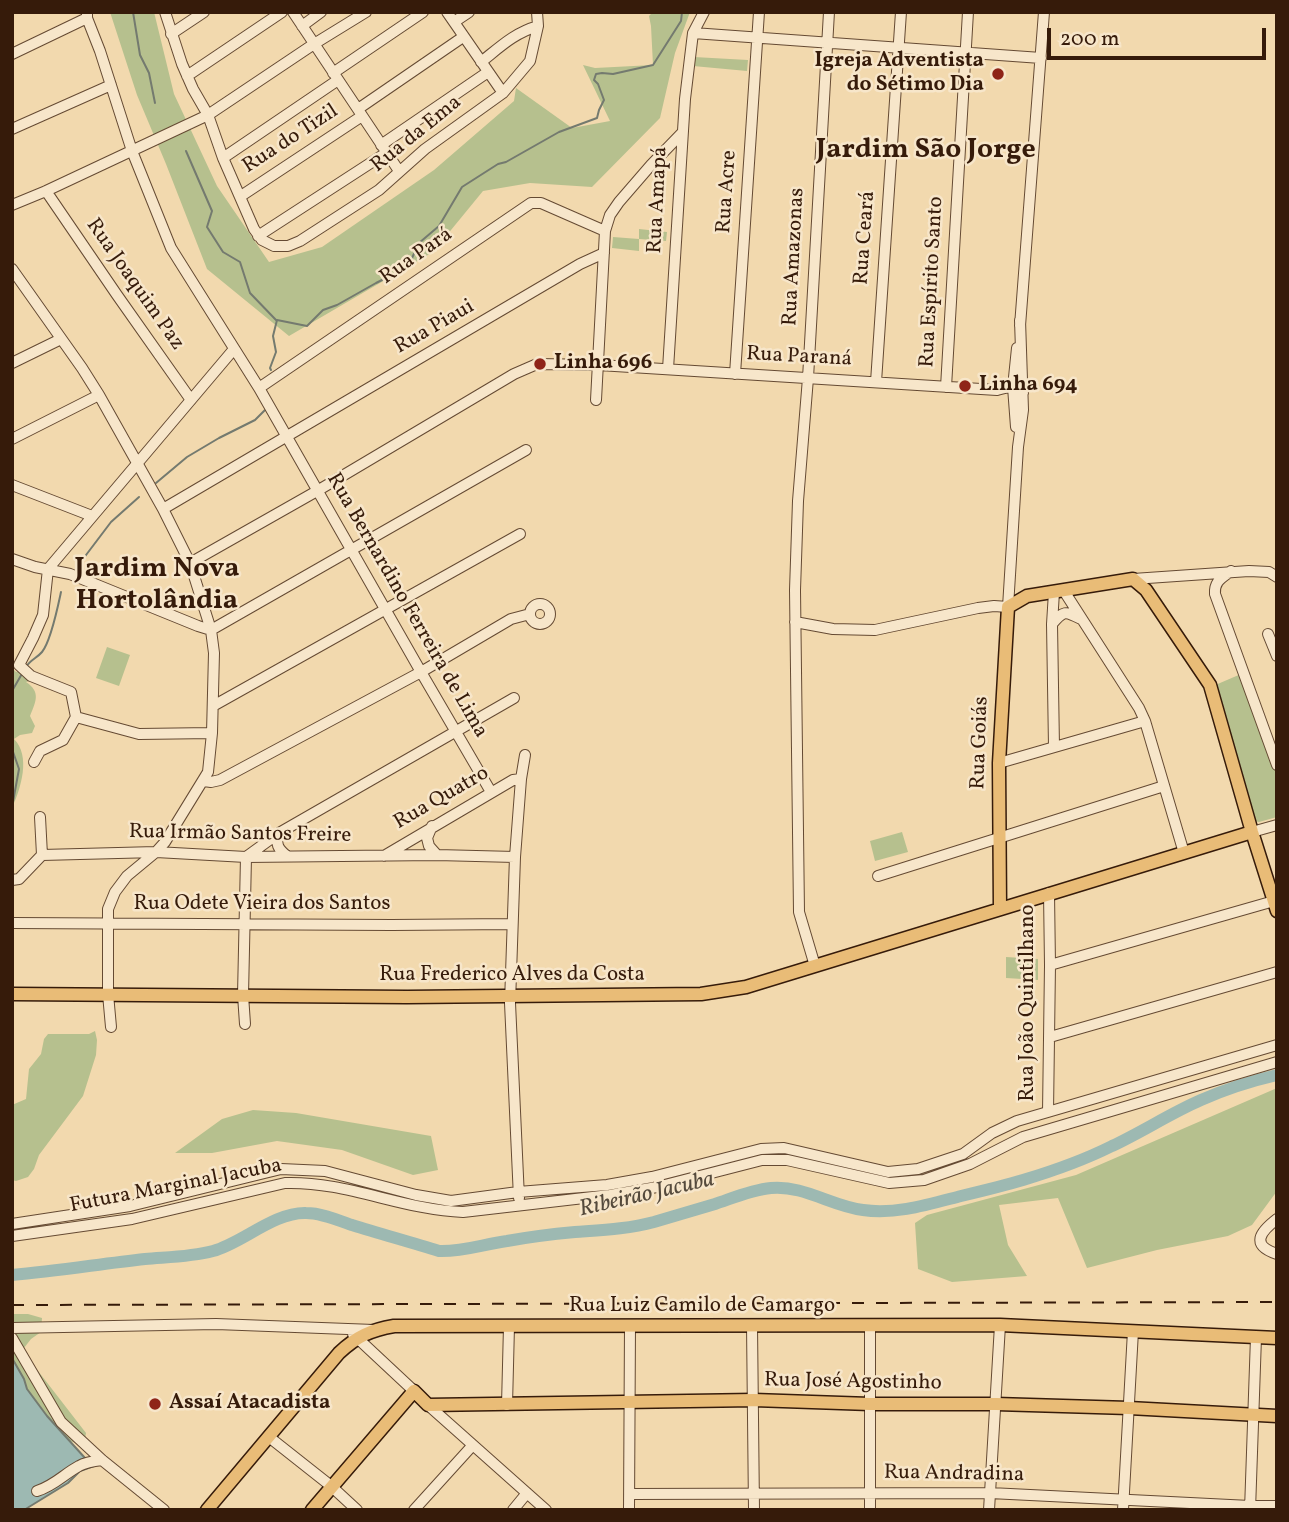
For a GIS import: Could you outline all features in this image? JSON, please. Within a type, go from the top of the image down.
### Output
[{"type":"main road","points":[[1008,607],[1027,596],[1133,579],[1146,590],[1210,685],[1275,906]]},
{"type":"main road","name":"Rua Goiás","points":[[1000,909],[999,763],[1008,607]]},
{"type":"main road","name":"Rua Frederico Alves da Costa","points":[[12,994],[701,994],[746,986],[815,966],[1252,832]]},
{"type":"main road","points":[[1237,836],[1256,847]]},
{"type":"main road","name":"Rua Luiz Camilo de Camargo","points":[[207,1510],[339,1353],[358,1338],[374,1330],[394,1326],[1000,1325],[1277,1338]]},
{"type":"main road","points":[[312,1510],[414,1391],[428,1405]]},
{"type":"main road","name":"Rua José Agostinho","points":[[428,1405],[754,1400],[1129,1408],[1277,1416]]},
{"type":"street","points":[[165,12],[187,76],[208,115],[223,158],[258,236],[384,149],[488,72]]},
{"type":"street","points":[[171,34],[204,12]]},
{"type":"street","points":[[187,76],[282,12]]},
{"type":"street","points":[[293,12],[399,172]]},
{"type":"street","points":[[302,26],[321,12]]},
{"type":"street","points":[[12,205],[208,115],[366,12]]},
{"type":"street","points":[[223,158],[424,12]]},
{"type":"street","points":[[447,12],[503,93]]},
{"type":"street","points":[[454,22],[469,12]]},
{"type":"street","name":"Rua da Ema","points":[[258,236],[274,246],[288,246],[300,242],[379,190],[425,149],[503,93],[530,61],[538,26],[537,12]]},
{"type":"street","points":[[704,12],[693,33],[1041,58]]},
{"type":"street","name":"Rua Acre","points":[[735,374],[759,12]]},
{"type":"street","name":"Rua Amazonas","points":[[815,966],[799,912],[795,622],[798,501],[830,12]]},
{"type":"street","name":"Rua Ceará","points":[[876,382],[901,12]]},
{"type":"street","name":"Rua Espírito Santo","points":[[946,387],[968,12]]},
{"type":"street","name":"Rua Goiás","points":[[1020,396],[1013,387],[1044,12]]},
{"type":"street","points":[[12,54],[87,15]]},
{"type":"street","name":"Rua Bernardino Ferreira de Lima","points":[[87,15],[132,151],[171,248],[260,388],[491,792]]},
{"type":"street","points":[[481,62],[522,31],[538,26]]},
{"type":"street","name":"Rua Amapá","points":[[668,369],[682,133],[693,33]]},
{"type":"street","name":"Rua do Tizil","points":[[241,196],[463,37]]},
{"type":"street","points":[[12,129],[111,85]]},
{"type":"street","points":[[596,400],[604,253],[610,215],[651,165],[682,133]]},
{"type":"street","name":"Rua Joaquim Paz","points":[[46,191],[191,400]]},
{"type":"street","name":"Rua Pará","points":[[260,388],[531,204],[541,203],[606,231]]},
{"type":"street","name":"Rua Piaui","points":[[163,509],[580,264],[604,253]]},
{"type":"street","points":[[14,275],[82,368],[163,509],[190,564],[211,630],[214,653],[208,772],[165,842],[127,876],[115,892],[108,909],[108,994],[111,1027]]},
{"type":"street","name":"Rua Goiás","points":[[1008,607],[1018,447],[1020,320]]},
{"type":"street","points":[[12,363],[61,339]]},
{"type":"street","points":[[34,762],[40,751],[63,740],[76,718],[71,692],[31,676],[20,667],[19,662],[43,615],[48,569],[234,349]]},
{"type":"street","name":"Rua Paraná","points":[[190,564],[514,374],[537,364],[599,365],[997,390],[1020,396]]},
{"type":"street","name":"Rua Paraná","points":[[997,390],[1013,387]]},
{"type":"street","points":[[12,439],[99,395]]},
{"type":"street","points":[[12,559],[70,574],[211,630],[526,450]]},
{"type":"street","points":[[12,485],[92,516]]},
{"type":"street","points":[[213,706],[520,534]]},
{"type":"street","points":[[1133,579],[1231,572],[1269,572],[1277,577]]},
{"type":"street","points":[[1231,572],[1216,583],[1215,594],[1277,765]]},
{"type":"street","points":[[1009,578],[1018,591],[1027,596]]},
{"type":"street","points":[[1059,591],[1139,708],[1184,853]]},
{"type":"street","points":[[1054,747],[1052,624],[1059,591]]},
{"type":"street","points":[[795,622],[833,629],[875,630],[978,608],[1008,607]]},
{"type":"street","points":[[1052,624],[1066,612],[1081,620]]},
{"type":"street","points":[[204,781],[220,780],[421,672],[510,619],[530,614]]},
{"type":"street","points":[[1268,634],[1277,656]]},
{"type":"street","points":[[245,1024],[243,995],[246,857],[279,833],[514,698]]},
{"type":"street","points":[[76,718],[139,734],[212,733]]},
{"type":"street","points":[[999,763],[1145,721]]},
{"type":"street","points":[[519,1206],[510,996],[515,857],[525,755]]},
{"type":"street","name":"Rua Quatro","points":[[384,856],[491,792],[513,780],[521,779]]},
{"type":"street","points":[[878,876],[1164,786]]},
{"type":"street","points":[[12,880],[19,879],[42,855],[40,817]]},
{"type":"street","points":[[1252,832],[1277,825]]},
{"type":"street","points":[[432,826],[427,838],[429,846],[437,855]]},
{"type":"street","points":[[279,833],[276,845],[287,856]]},
{"type":"street","name":"Rua Irmão Santos Freire","points":[[42,855],[156,852],[246,857],[515,857]]},
{"type":"street","name":"Rua João Quintilhano","points":[[1048,1112],[1049,893]]},
{"type":"street","points":[[1050,965],[1275,906]]},
{"type":"street","name":"Rua Odete Vieira dos Santos","points":[[12,923],[512,924]]},
{"type":"street","points":[[1050,1037],[1277,972]]},
{"type":"street","name":"Futura Marginal Jacuba","points":[[12,1224],[130,1206],[281,1170],[325,1171],[416,1195],[452,1201],[518,1192],[607,1185],[652,1177],[761,1149],[785,1148],[888,1172],[918,1169],[963,1154],[992,1133],[1017,1121],[1277,1045]]},
{"type":"street","name":"Futura Marginal Jacuba","points":[[12,1236],[132,1219],[285,1183],[326,1185],[443,1211],[463,1212],[657,1187],[762,1160],[787,1160],[889,1183],[924,1180],[970,1164],[1011,1142],[1277,1062]]},
{"type":"street","points":[[1059,1109],[1063,1125]]},
{"type":"street","points":[[1037,1115],[1042,1132]]},
{"type":"street","points":[[1276,1220],[1260,1237],[1265,1249],[1277,1254]]},
{"type":"street","points":[[12,1328],[216,1324],[374,1330]]},
{"type":"street","points":[[752,1325],[754,1510]]},
{"type":"street","points":[[989,1510],[1000,1325]]},
{"type":"street","points":[[507,1405],[509,1326]]},
{"type":"street","points":[[629,1510],[630,1326]]},
{"type":"street","points":[[870,1326],[870,1510]]},
{"type":"street","points":[[347,1329],[414,1391]]},
{"type":"street","points":[[1123,1505],[1133,1331]]},
{"type":"street","points":[[1250,1508],[1256,1337]]},
{"type":"street","points":[[12,1338],[61,1422],[102,1460],[164,1510]]},
{"type":"street","points":[[428,1405],[546,1510]]},
{"type":"street","points":[[454,1429],[451,1421],[458,1405]]},
{"type":"street","points":[[269,1437],[357,1510]]},
{"type":"street","points":[[414,1510],[472,1446]]},
{"type":"street","points":[[37,1490],[48,1488],[77,1467],[102,1460]]},
{"type":"street","points":[[513,1510],[527,1493]]},
{"type":"street","name":"Rua Andradina","points":[[630,1494],[990,1493],[1123,1505],[1250,1508],[1277,1506]]},
{"type":"green space","points":[[110,12],[154,12],[174,94],[217,186],[269,262],[322,247],[434,170],[514,101],[516,88],[572,128],[610,121],[583,65],[595,68],[653,65],[649,16],[653,12],[690,12],[675,53],[660,118],[592,187],[530,183],[483,191],[433,252],[289,336],[207,269],[137,95]]},
{"type":"green space","points":[[694,57],[748,60],[747,71],[693,66]]},
{"type":"green space","points":[[639,229],[667,232],[666,241],[639,239]]},
{"type":"green space","points":[[613,237],[639,239],[639,251],[612,248]]},
{"type":"green space","points":[[12,647],[14,670],[35,679],[26,682],[34,689],[36,697],[30,716],[35,726],[32,733],[14,739],[22,754],[23,772],[12,808]]},
{"type":"green space","points":[[107,647],[130,655],[119,686],[96,678]]},
{"type":"green space","points":[[1241,674],[1277,772],[1277,817],[1259,822],[1254,821],[1213,686]]},
{"type":"green space","points":[[902,832],[908,852],[875,861],[870,841]]},
{"type":"green space","points":[[1006,957],[1038,959],[1038,980],[1006,978]]},
{"type":"green space","points":[[95,1031],[96,1055],[83,1096],[39,1155],[28,1177],[12,1180],[12,1105],[26,1099],[29,1069],[41,1054],[44,1039],[48,1034],[89,1034]]},
{"type":"green space","points":[[1277,1088],[1277,1191],[1252,1225],[1228,1236],[1087,1268],[1058,1198],[999,1205],[1008,1245],[1027,1276],[952,1282],[918,1269],[915,1223],[927,1215],[1076,1175]]},
{"type":"green space","points":[[253,1110],[296,1113],[431,1136],[438,1170],[413,1175],[342,1150],[277,1141],[212,1153],[175,1153],[222,1119]]},
{"type":"green space","points":[[12,1314],[28,1314],[42,1318],[41,1332],[24,1348],[28,1358],[86,1433],[84,1446],[59,1437],[13,1394]]},
{"type":"water","points":[[12,1358],[27,1389],[47,1416],[94,1466],[80,1471],[68,1483],[24,1510],[12,1510]]},
{"type":"waterway","points":[[133,12],[140,55],[149,73],[155,103]]},
{"type":"waterway","points":[[271,370],[276,352],[273,336],[277,320],[307,326],[323,310],[394,274],[412,258],[419,243],[439,226],[462,187],[498,164],[559,132],[597,118],[604,100],[594,80],[596,74],[613,74],[653,65],[681,21],[682,12]]},
{"type":"waterway","points":[[186,151],[212,211],[207,227],[223,252],[240,262],[250,293],[276,320]]},
{"type":"waterway","points":[[156,483],[187,457],[255,420],[265,410]]},
{"type":"waterway","points":[[83,559],[111,522],[139,497]]},
{"type":"waterway","points":[[26,667],[45,647],[61,592]]},
{"type":"waterway","points":[[12,691],[23,672]]},
{"type":"waterway","points":[[12,749],[19,769],[12,807]]},
{"type":"waterway","name":"Ribeirão Jacuba","points":[[12,1275],[204,1253],[224,1247],[282,1218],[306,1213],[329,1217],[439,1251],[448,1251],[541,1236],[644,1224],[749,1192],[771,1188],[795,1190],[851,1208],[900,1210],[1057,1169],[1101,1151],[1201,1100],[1277,1075]]},
{"type":"railway","points":[[12,1305],[1277,1302]]},
{"type":"place","name":"Igreja Adventista do Sétimo Dia","points":[[998,74]]},
{"type":"place","name":"Linha 696","points":[[540,364]]},
{"type":"place","name":"Linha 694","points":[[965,386]]},
{"type":"place","name":"Assaí Atacadista","points":[[155,1404]]},
{"type":"district","name":"Jardim São Jorge","points":[[926,152]]},
{"type":"district","name":"Jardim Nova Hortolândia","points":[[157,587]]}]
